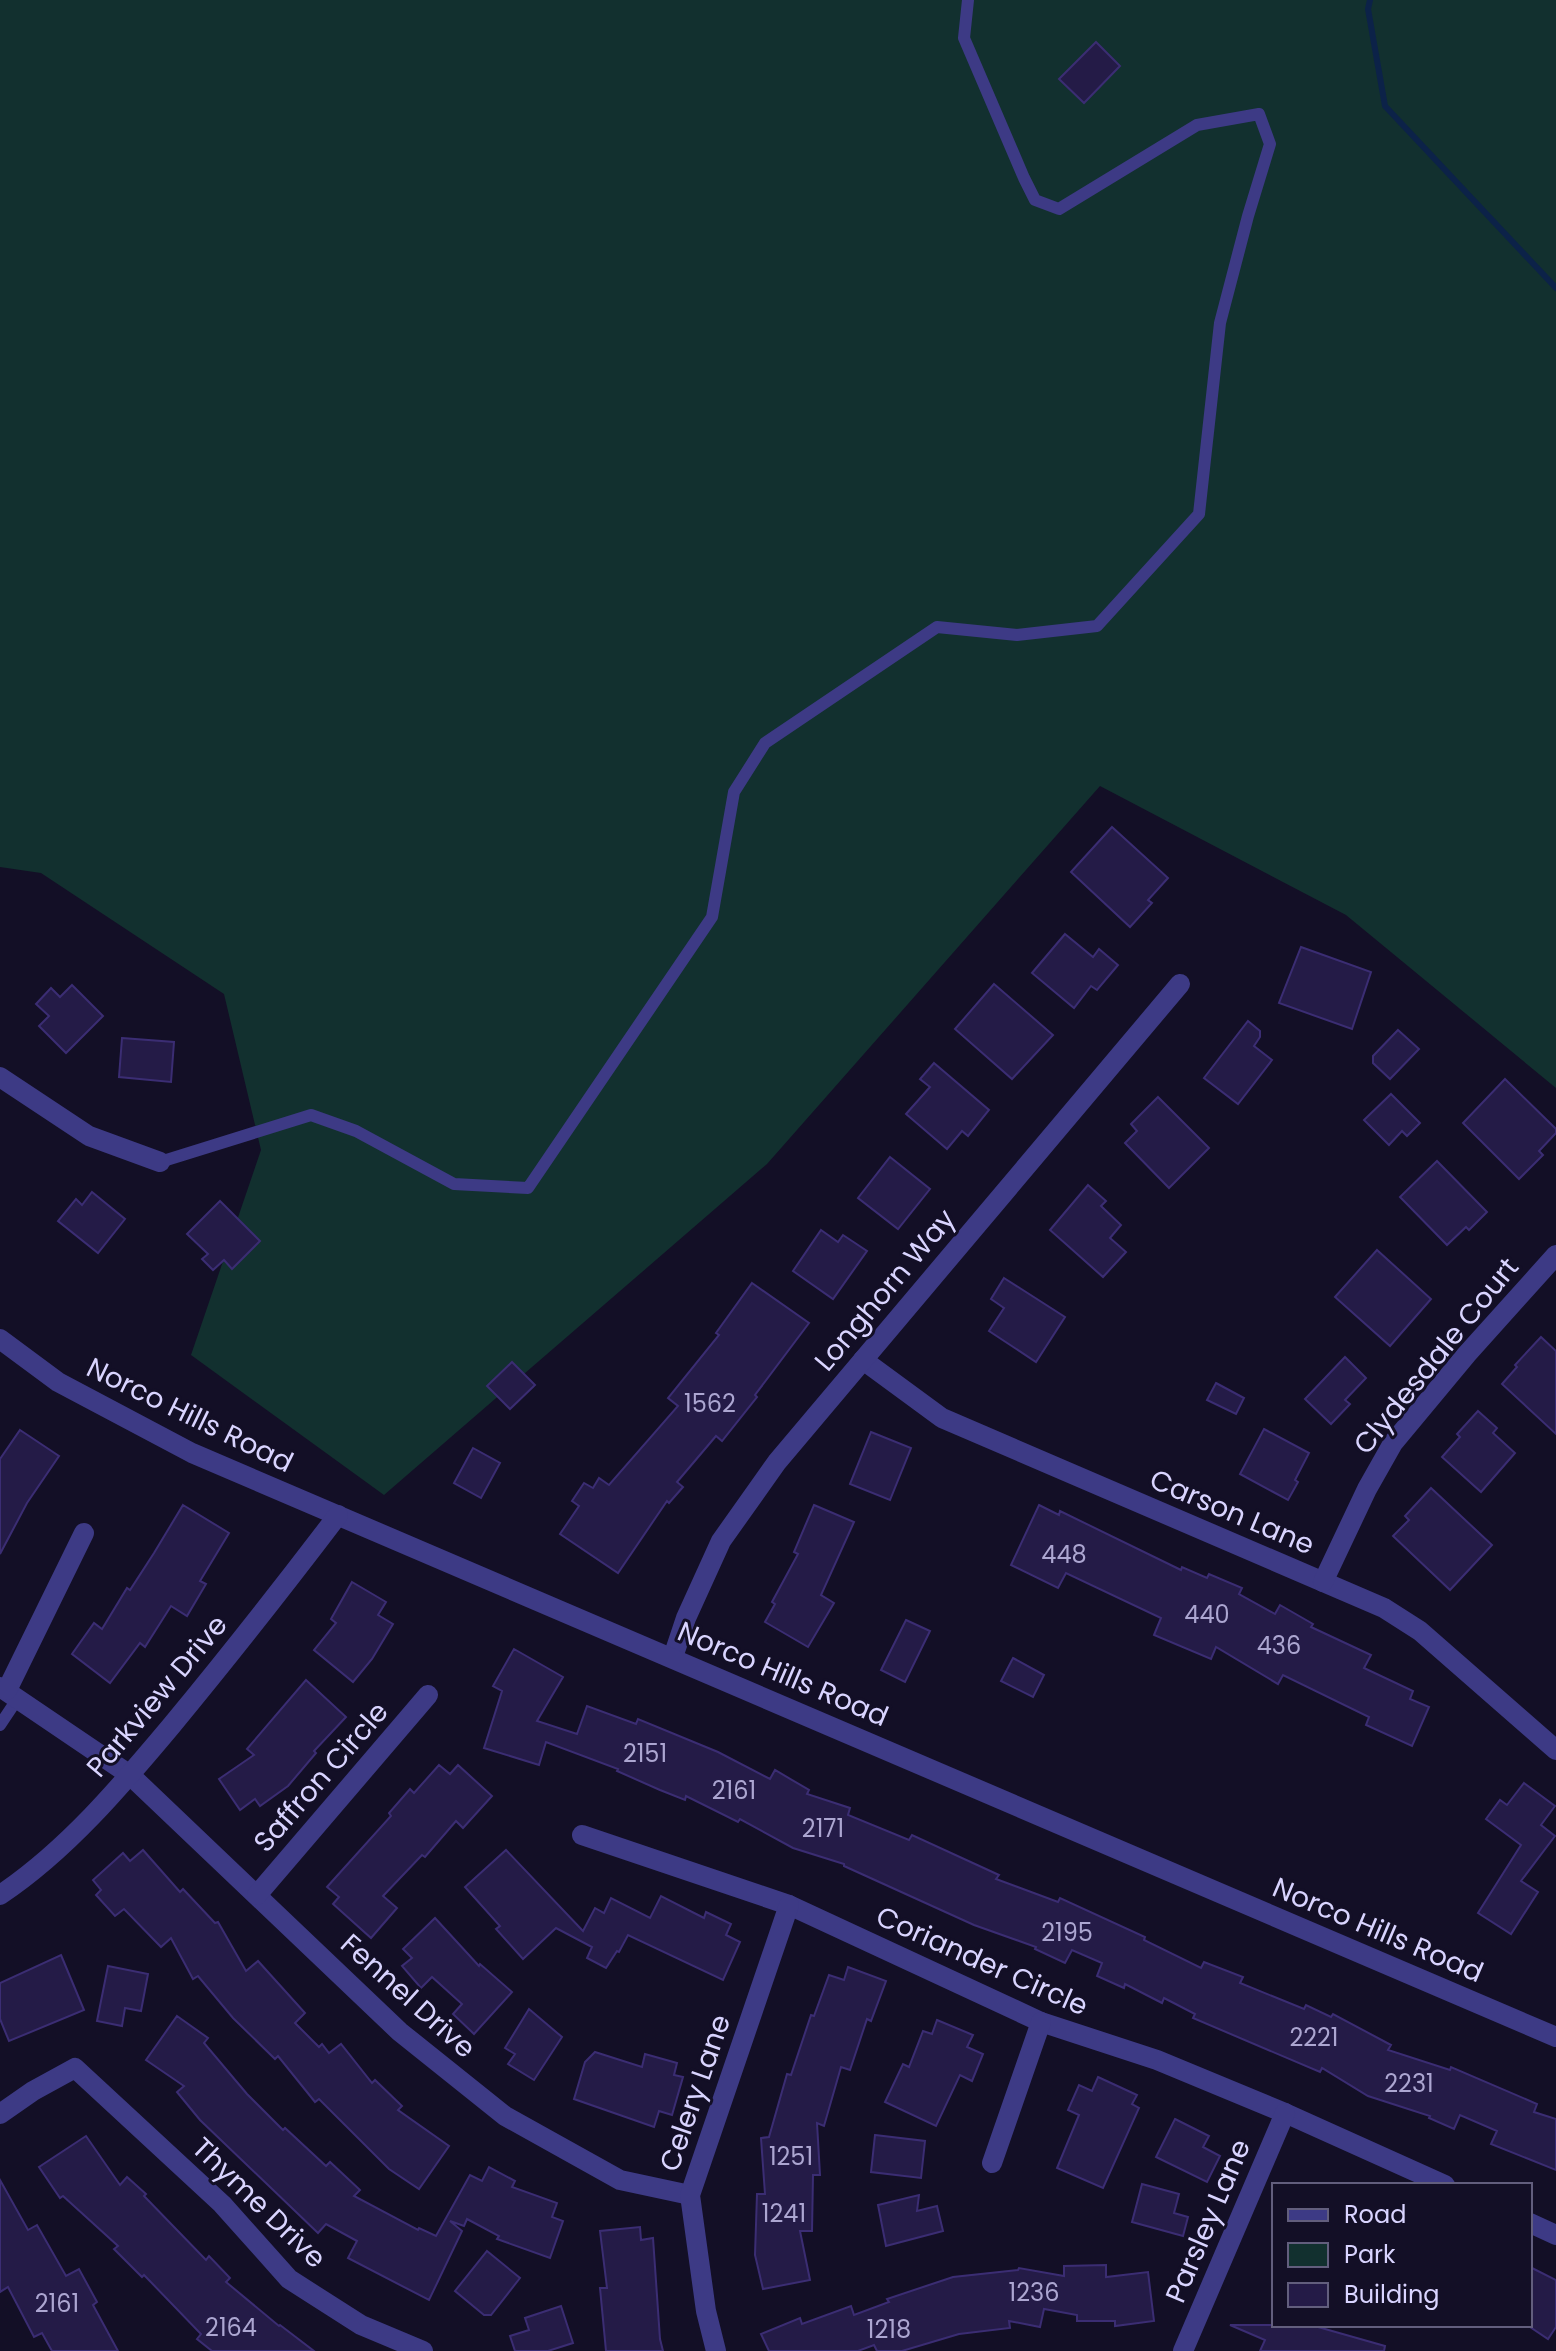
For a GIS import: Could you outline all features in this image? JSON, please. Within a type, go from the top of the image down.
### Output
[{"type":"street","name":"Longhorn Way","points":[[673,1657],[686,1618],[721,1541],[777,1462],[1180,984]]},
{"type":"street","points":[[0,1077],[89,1136],[160,1162]]},
{"type":"street","name":"Clydesdale Court","points":[[1323,1582],[1367,1489],[1393,1443],[1556,1255]]},
{"type":"street","name":"Norco Hills Road","points":[[0,1339],[58,1382],[179,1446],[1556,2037]]},
{"type":"street","name":"Carson Lane","points":[[863,1360],[942,1418],[1384,1608],[1420,1631],[1556,1750]]},
{"type":"street","name":"Parkview Drive","points":[[0,1895],[33,1873],[130,1775],[248,1633],[338,1515]]},
{"type":"street","points":[[9,1692],[84,1533]]},
{"type":"street","name":"Fennel Drive","points":[[9,1692],[130,1775],[400,2032],[505,2116],[620,2180],[690,2195]]},
{"type":"street","name":"Saffron Circle","points":[[257,1895],[428,1695]]},
{"type":"street","name":"Coriander Circle","points":[[582,1835],[789,1905],[1041,2022],[1157,2060],[1441,2183]]},
{"type":"street","name":"Celery Lane","points":[[716,2351],[706,2311],[690,2195],[789,1905]]},
{"type":"street","points":[[992,2163],[1041,2022]]},
{"type":"street","name":"Thyme Drive","points":[[0,2114],[75,2068],[222,2204],[289,2279],[361,2325],[423,2351]]},
{"type":"street","name":"Parsley Lane","points":[[1183,2351],[1285,2113]]},
{"type":"street","points":[[1532,2224],[1556,2235]]},
{"type":"lane","points":[[160,1162],[311,1115],[356,1131],[454,1184],[528,1188],[712,917],[734,792],[765,743],[937,627],[1017,635],[1097,626],[1199,514],[1220,323],[1270,144],[1259,114],[1197,125],[1059,209],[1035,200],[964,38],[968,0]]},
{"type":"lane","points":[[0,1725],[9,1692]]},
{"type":"green space","points":[[0,0],[1556,0],[1556,1088],[1346,915],[1100,786],[767,1164],[384,1495],[191,1355],[261,1150],[224,994],[41,873],[0,867]]},
{"type":"building","points":[[1096,42],[1120,66],[1084,103],[1059,79]]},
{"type":"building","points":[[1112,827],[1168,878],[1148,900],[1152,903],[1130,927],[1071,872]]},
{"type":"building","points":[[1065,934],[1093,957],[1099,949],[1118,965],[1097,990],[1091,986],[1074,1008],[1032,973]]},
{"type":"building","points":[[1301,947],[1371,972],[1352,1029],[1279,1003]]},
{"type":"building","points":[[994,984],[1053,1035],[1012,1079],[955,1029]]},
{"type":"building","points":[[72,985],[103,1016],[66,1053],[39,1026],[49,1016],[36,1004],[51,988],[60,997]]},
{"type":"building","points":[[1248,1021],[1260,1031],[1254,1046],[1272,1060],[1238,1104],[1204,1078]]},
{"type":"building","points":[[1398,1030],[1419,1049],[1390,1079],[1373,1063],[1373,1056]]},
{"type":"building","points":[[122,1038],[174,1042],[171,1082],[119,1077]]},
{"type":"building","points":[[934,1063],[989,1110],[968,1136],[962,1131],[947,1149],[906,1114],[930,1087],[920,1079]]},
{"type":"building","points":[[1505,1079],[1556,1129],[1556,1133],[1539,1151],[1543,1155],[1519,1179],[1463,1123]]},
{"type":"building","points":[[1391,1094],[1420,1123],[1407,1136],[1402,1131],[1389,1145],[1364,1120]]},
{"type":"building","points":[[1158,1097],[1209,1148],[1169,1188],[1125,1143],[1137,1131],[1131,1124]]},
{"type":"building","points":[[890,1157],[930,1189],[898,1229],[858,1198]]},
{"type":"building","points":[[1437,1161],[1487,1212],[1469,1230],[1466,1227],[1447,1245],[1400,1197]]},
{"type":"building","points":[[1088,1185],[1106,1201],[1101,1206],[1121,1225],[1110,1238],[1126,1252],[1103,1277],[1050,1230]]},
{"type":"building","points":[[92,1192],[125,1219],[98,1253],[58,1221],[76,1199],[82,1205]]},
{"type":"building","points":[[220,1201],[260,1241],[232,1269],[224,1260],[213,1270],[202,1259],[208,1254],[187,1234]]},
{"type":"building","points":[[821,1230],[838,1242],[843,1235],[867,1251],[833,1299],[793,1271]]},
{"type":"building","points":[[1377,1250],[1431,1299],[1390,1346],[1335,1297]]},
{"type":"building","points":[[1004,1278],[1065,1317],[1036,1362],[989,1331],[1004,1308],[991,1299]]},
{"type":"building","points":[[752,1283],[809,1323],[722,1441],[716,1436],[677,1482],[683,1487],[669,1503],[667,1501],[618,1573],[560,1534],[579,1506],[572,1501],[584,1483],[593,1488],[599,1478],[609,1485],[678,1406],[668,1398],[719,1335],[716,1333]]},
{"type":"building","points":[[1541,1337],[1556,1351],[1556,1434],[1502,1384]]},
{"type":"building","points":[[1345,1357],[1366,1378],[1345,1400],[1350,1404],[1331,1424],[1305,1399]]},
{"type":"building","points":[[512,1362],[535,1385],[510,1409],[487,1386]]},
{"type":"building","points":[[1216,1383],[1244,1398],[1236,1414],[1207,1400]]},
{"type":"building","points":[[1478,1411],[1497,1428],[1493,1433],[1515,1453],[1481,1492],[1442,1457]]},
{"type":"building","points":[[1264,1429],[1309,1453],[1288,1500],[1240,1474]]},
{"type":"building","points":[[20,1430],[59,1456],[27,1503],[0,1554],[0,1459]]},
{"type":"building","points":[[871,1432],[911,1448],[890,1500],[850,1484]]},
{"type":"building","points":[[473,1448],[500,1463],[481,1498],[454,1483]]},
{"type":"building","points":[[1431,1488],[1492,1545],[1450,1590],[1393,1536],[1409,1520],[1405,1516]]},
{"type":"building","points":[[183,1505],[229,1533],[200,1581],[206,1584],[187,1616],[171,1606],[145,1647],[140,1643],[110,1683],[72,1654],[94,1623],[102,1629]]},
{"type":"building","points":[[814,1505],[854,1522],[821,1595],[834,1603],[808,1647],[765,1622],[775,1604],[772,1602],[798,1554],[794,1552]]},
{"type":"building","points":[[1039,1505],[1059,1515],[1060,1511],[1181,1570],[1182,1567],[1207,1578],[1209,1574],[1242,1588],[1239,1594],[1275,1614],[1280,1605],[1313,1624],[1311,1627],[1371,1655],[1364,1668],[1413,1691],[1410,1699],[1429,1707],[1412,1746],[1366,1725],[1369,1717],[1283,1675],[1278,1684],[1216,1647],[1211,1659],[1154,1635],[1161,1618],[1066,1573],[1058,1588],[1011,1565]]},
{"type":"building","points":[[352,1582],[386,1602],[378,1615],[393,1624],[372,1659],[353,1682],[314,1650],[336,1623],[331,1619]]},
{"type":"building","points":[[906,1620],[930,1631],[905,1682],[881,1670]]},
{"type":"building","points":[[514,1649],[563,1677],[537,1721],[577,1734],[587,1706],[636,1724],[638,1719],[718,1752],[770,1779],[775,1770],[809,1790],[807,1794],[850,1808],[848,1815],[909,1840],[912,1835],[999,1875],[996,1879],[1058,1902],[1060,1898],[1145,1937],[1144,1940],[1201,1968],[1204,1962],[1243,1977],[1240,1983],[1304,2009],[1306,2005],[1331,2017],[1333,2014],[1391,2045],[1388,2050],[1450,2070],[1451,2067],[1537,2104],[1534,2112],[1556,2119],[1556,2170],[1491,2144],[1497,2131],[1460,2115],[1454,2129],[1430,2116],[1368,2096],[1322,2068],[1320,2072],[1193,2018],[1195,2014],[1164,1998],[1162,2003],[1125,1984],[1124,1988],[1097,1976],[1102,1963],[1072,1950],[1065,1963],[1036,1947],[974,1925],[844,1864],[793,1848],[740,1819],[738,1822],[686,1796],[685,1800],[618,1769],[546,1742],[539,1765],[484,1748],[502,1691],[493,1686]]},
{"type":"building","points":[[1013,1658],[1044,1675],[1033,1697],[1001,1681]]},
{"type":"building","points":[[306,1680],[346,1717],[314,1751],[316,1753],[288,1786],[260,1806],[255,1799],[240,1810],[219,1779],[254,1755],[247,1749]]},
{"type":"building","points":[[439,1765],[450,1774],[458,1765],[492,1796],[463,1828],[456,1821],[425,1857],[422,1855],[383,1896],[397,1908],[371,1938],[333,1904],[339,1897],[327,1887],[391,1816],[389,1813],[410,1789],[414,1793]]},
{"type":"building","points":[[1524,1783],[1555,1806],[1541,1825],[1555,1836],[1521,1881],[1538,1892],[1511,1934],[1478,1913],[1521,1845],[1486,1819],[1500,1800],[1507,1805]]},
{"type":"building","points":[[143,1850],[180,1892],[183,1889],[215,1923],[218,1922],[246,1971],[258,1961],[305,2013],[295,2023],[319,2047],[322,2044],[329,2053],[341,2044],[372,2083],[375,2080],[402,2106],[398,2110],[449,2146],[419,2189],[389,2169],[319,2099],[315,2102],[278,2056],[275,2059],[233,2018],[198,1976],[193,1979],[171,1938],[161,1947],[124,1909],[115,1916],[96,1895],[101,1890],[93,1880],[123,1853],[130,1861]]},
{"type":"building","points":[[506,1850],[583,1931],[595,1908],[604,1913],[611,1898],[650,1918],[661,1896],[704,1918],[706,1912],[731,1924],[726,1935],[740,1942],[723,1980],[628,1935],[606,1968],[587,1958],[592,1947],[556,1928],[523,1959],[496,1929],[500,1926],[465,1887]]},
{"type":"building","points":[[435,1918],[479,1966],[512,1992],[474,2034],[453,2014],[462,2004],[432,1977],[421,1988],[402,1966],[412,1958],[403,1949]]},
{"type":"building","points":[[61,1955],[84,2010],[9,2041],[0,2019],[0,1983]]},
{"type":"building","points":[[108,1966],[148,1974],[141,2011],[125,2008],[122,2026],[97,2021]]},
{"type":"building","points":[[848,1967],[886,1981],[871,2021],[867,2019],[850,2070],[841,2067],[824,2126],[817,2123],[820,2175],[813,2175],[812,2231],[800,2231],[810,2280],[763,2289],[755,2255],[757,2194],[765,2194],[761,2138],[769,2137],[787,2074],[791,2075],[811,2015],[814,2016],[829,1975],[844,1980]]},
{"type":"building","points":[[529,2009],[562,2037],[534,2080],[508,2064],[515,2054],[505,2048]]},
{"type":"building","points":[[177,2016],[208,2038],[204,2043],[247,2094],[283,2130],[285,2128],[326,2166],[330,2162],[360,2190],[354,2196],[418,2230],[436,2236],[470,2175],[482,2181],[489,2167],[515,2181],[512,2187],[557,2203],[552,2217],[563,2221],[550,2258],[497,2239],[499,2236],[467,2219],[464,2226],[450,2221],[462,2231],[429,2300],[348,2258],[357,2241],[326,2224],[318,2233],[200,2120],[177,2092],[184,2086],[146,2060]]},
{"type":"building","points":[[937,2020],[973,2035],[967,2047],[983,2054],[972,2081],[960,2075],[936,2126],[885,2102],[903,2064],[909,2067],[923,2031],[932,2034]]},
{"type":"building","points":[[595,2052],[642,2067],[645,2054],[677,2063],[674,2075],[683,2077],[672,2115],[659,2111],[654,2127],[574,2099],[585,2062]]},
{"type":"building","points":[[1098,2077],[1137,2095],[1132,2104],[1139,2108],[1103,2188],[1057,2168],[1079,2115],[1068,2110],[1079,2085],[1092,2091]]},
{"type":"building","points":[[1175,2119],[1209,2136],[1203,2147],[1220,2156],[1207,2182],[1156,2157]]},
{"type":"building","points":[[875,2135],[925,2141],[921,2178],[871,2172]]},
{"type":"building","points":[[86,2136],[120,2185],[127,2177],[206,2260],[209,2256],[230,2278],[226,2282],[314,2351],[212,2351],[197,2339],[201,2334],[114,2249],[118,2246],[63,2196],[60,2198],[39,2167]]},
{"type":"building","points":[[0,2180],[28,2230],[37,2225],[66,2276],[79,2269],[97,2302],[93,2305],[118,2351],[52,2351],[42,2333],[34,2337],[8,2287],[0,2292]]},
{"type":"building","points":[[1142,2184],[1179,2194],[1174,2213],[1188,2217],[1183,2236],[1132,2222]]},
{"type":"building","points":[[919,2195],[917,2211],[937,2206],[943,2231],[886,2246],[878,2205]]},
{"type":"building","points":[[640,2227],[641,2240],[653,2238],[663,2351],[606,2351],[600,2288],[607,2288],[600,2231]]},
{"type":"building","points":[[487,2251],[520,2278],[491,2315],[484,2315],[455,2291]]},
{"type":"building","points":[[1106,2265],[1106,2277],[1148,2272],[1154,2321],[1115,2326],[1115,2321],[1077,2321],[1077,2315],[1044,2309],[1040,2327],[1009,2321],[1010,2328],[959,2334],[902,2351],[877,2351],[874,2345],[858,2351],[769,2351],[761,2334],[800,2318],[802,2324],[851,2306],[854,2315],[889,2302],[887,2299],[953,2277],[1019,2268],[1064,2276],[1064,2266]]},
{"type":"building","points":[[1532,2268],[1556,2280],[1556,2327],[1548,2339],[1530,2327]]},
{"type":"building","points":[[561,2306],[573,2343],[548,2351],[515,2351],[510,2336],[529,2330],[525,2318]]},
{"type":"building","points":[[1230,2325],[1318,2327],[1385,2346],[1384,2351],[1260,2351],[1265,2340]]},
{"type":"waterway","points":[[1370,0],[1368,9],[1385,106],[1556,288]]}]
